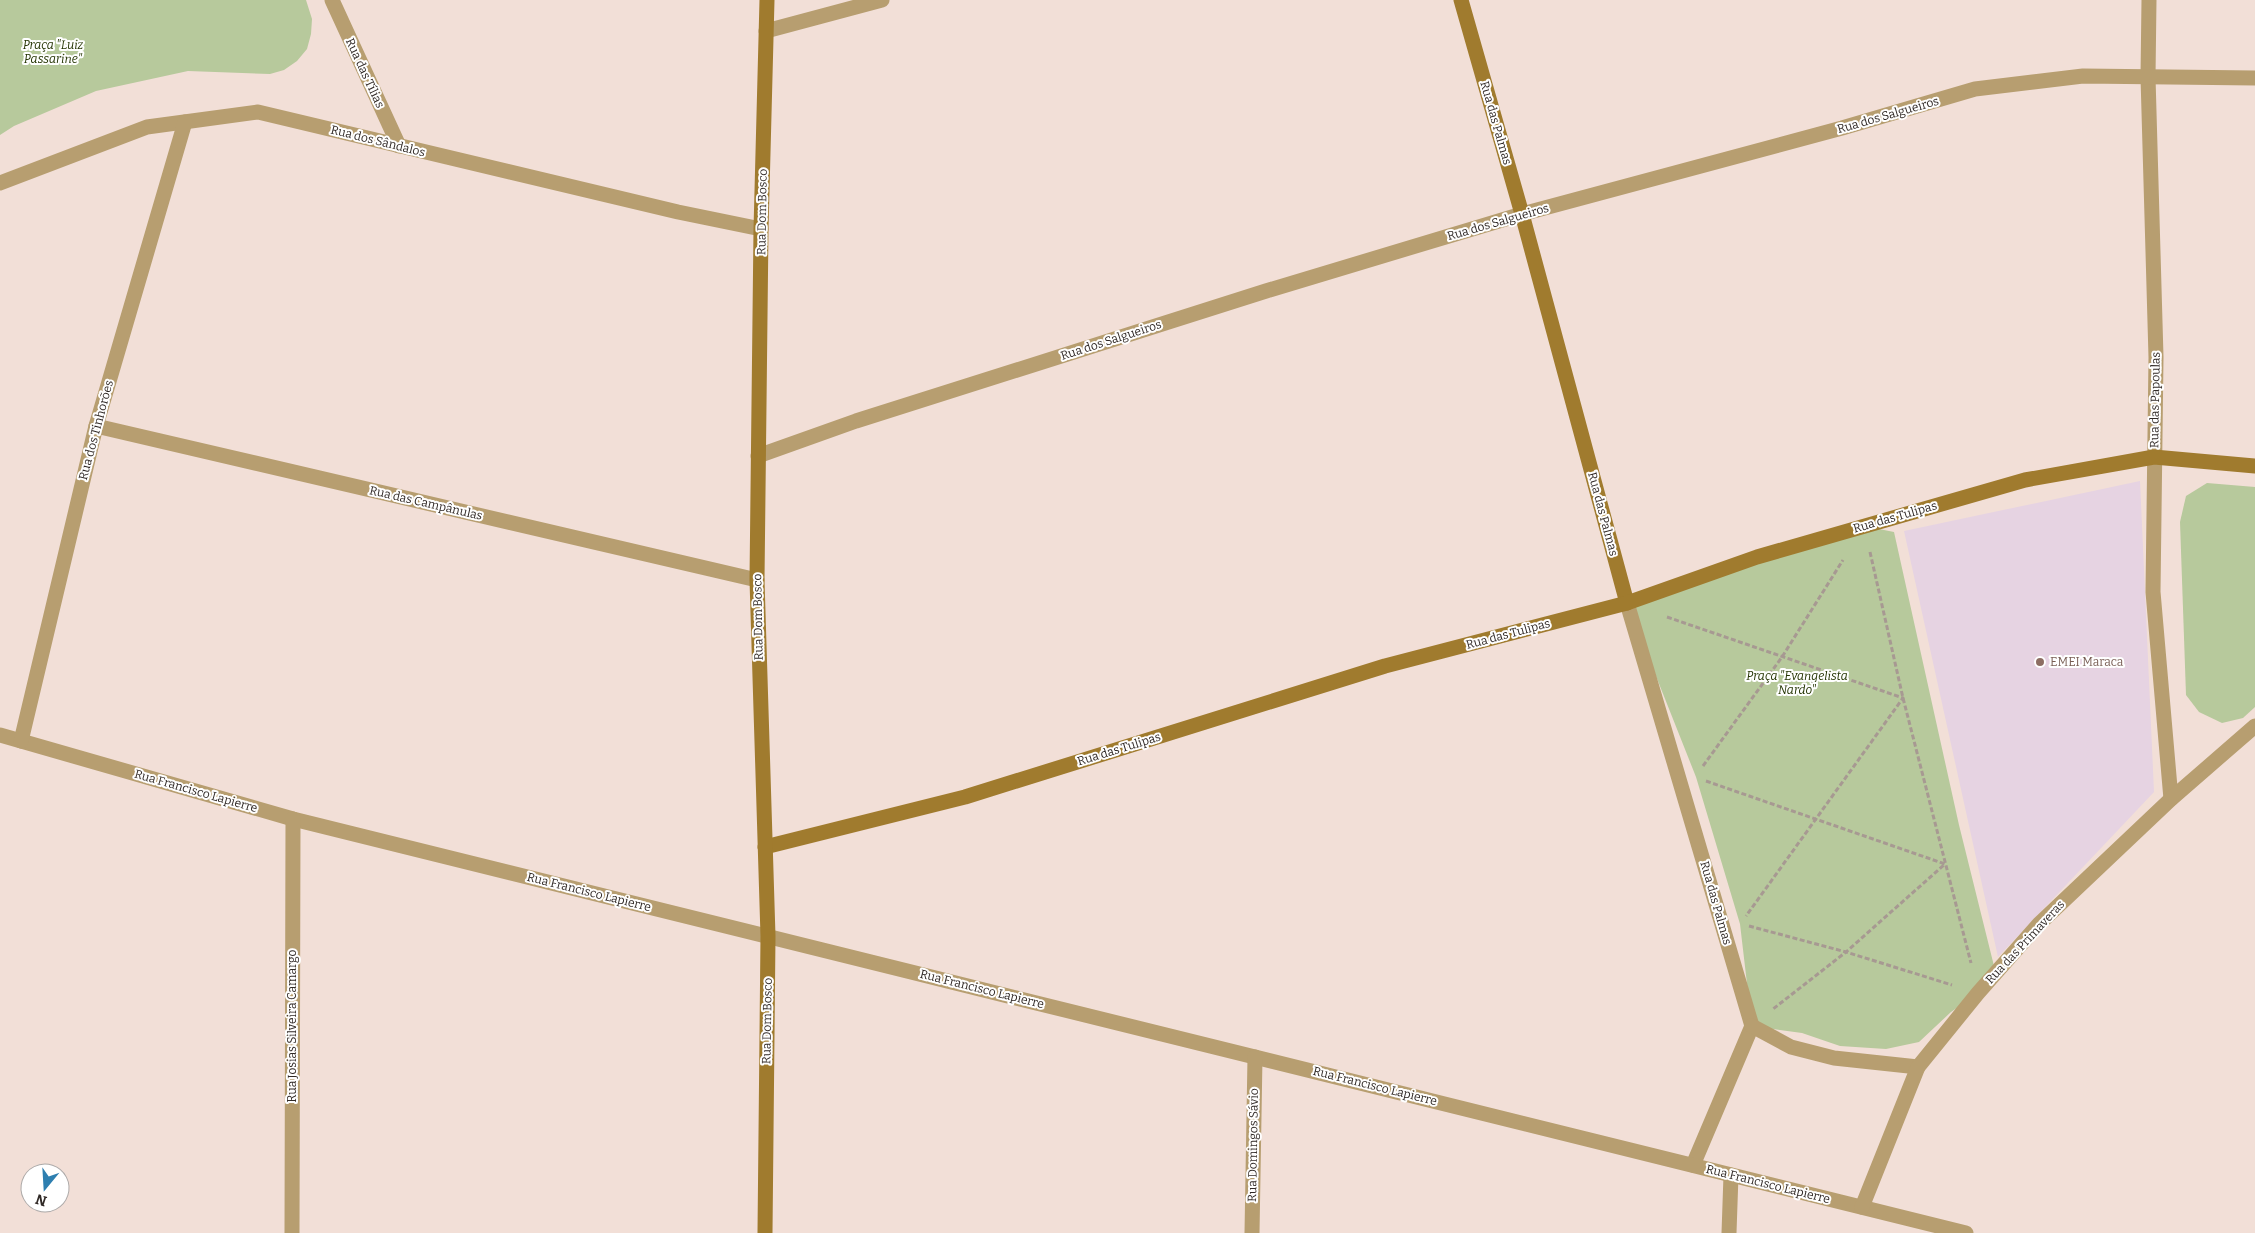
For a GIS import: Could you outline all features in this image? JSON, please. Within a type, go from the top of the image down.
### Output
[{"type":"main road","name":"Rua Dom Bosco","points":[[765,1233],[768,936],[757,580],[761,229],[767,0]]},
{"type":"main road","name":"Rua das Palmas","points":[[1460,0],[1522,214],[1627,603]]},
{"type":"main road","name":"Rua das Tulipas","points":[[765,847],[965,797],[1385,666],[1627,603],[1757,557],[2025,480],[2154,457],[2255,466]]},
{"type":"street","name":"Rua das Tílias","points":[[332,0],[399,146]]},
{"type":"street","points":[[766,31],[882,0]]},
{"type":"street","name":"Rua das Papoulas","points":[[2149,0],[2148,77],[2156,357],[2153,592],[2171,799]]},
{"type":"street","name":"Rua dos Salgueiros","points":[[758,456],[912,403],[1266,291],[1522,214],[1842,128],[1975,89],[2083,76],[2255,78]]},
{"type":"street","name":"Rua dos Sândalos","points":[[0,184],[147,127],[258,112],[678,212],[761,229]]},
{"type":"street","name":"Rua dos Tinhorões","points":[[21,740],[96,426],[185,122]]},
{"type":"street","name":"Rua das Campânulas","points":[[96,426],[757,580]]},
{"type":"street","name":"Rua das Palmas","points":[[1627,603],[1752,1026]]},
{"type":"street","name":"Rua das Primaveras","points":[[1862,1207],[1918,1068],[1978,993],[2040,924],[2171,799],[2255,726]]},
{"type":"street","name":"Rua Francisco Lapierre","points":[[0,735],[293,818],[1966,1233]]},
{"type":"street","name":"Rua Josias Silveira Camargo","points":[[292,1233],[293,818]]},
{"type":"street","points":[[1692,1165],[1752,1026],[1791,1047],[1834,1058],[1918,1068]]},
{"type":"street","name":"Rua Domingos Sávio","points":[[1252,1233],[1255,1057]]},
{"type":"street","points":[[1729,1233],[1731,1175]]},
{"type":"path","points":[[1702,769],[1782,657],[1864,526]]},
{"type":"path","points":[[1864,526],[1903,698],[1978,993]]},
{"type":"path","points":[[1627,603],[1903,698]]},
{"type":"path","points":[[1903,698],[1740,924],[1846,952],[1978,993]]},
{"type":"path","points":[[1705,780],[1945,864]]},
{"type":"path","points":[[1752,1026],[1846,952],[1945,864]]},
{"type":"shaded area","name":"EMEI Maraca","points":[[2140,481],[2154,792],[1998,957],[1904,531]]},
{"type":"green space","name":"Praça \"Luiz Passarine\"","points":[[0,0],[306,0],[312,19],[311,34],[307,49],[297,61],[284,70],[270,74],[188,71],[96,91],[14,126],[0,135]]},
{"type":"green space","points":[[2207,483],[2255,487],[2255,707],[2243,718],[2222,723],[2199,712],[2186,695],[2180,522],[2186,496]]},
{"type":"green space","name":"Praça \"Evangelista Nardo\"","points":[[1864,526],[1894,532],[1959,825],[1994,966],[1978,993],[1951,1012],[1919,1042],[1886,1049],[1840,1046],[1802,1033],[1752,1026],[1740,924],[1696,777],[1627,603]]},
{"type":"place","name":"EMEI Maraca","points":[[2040,662]]}]
